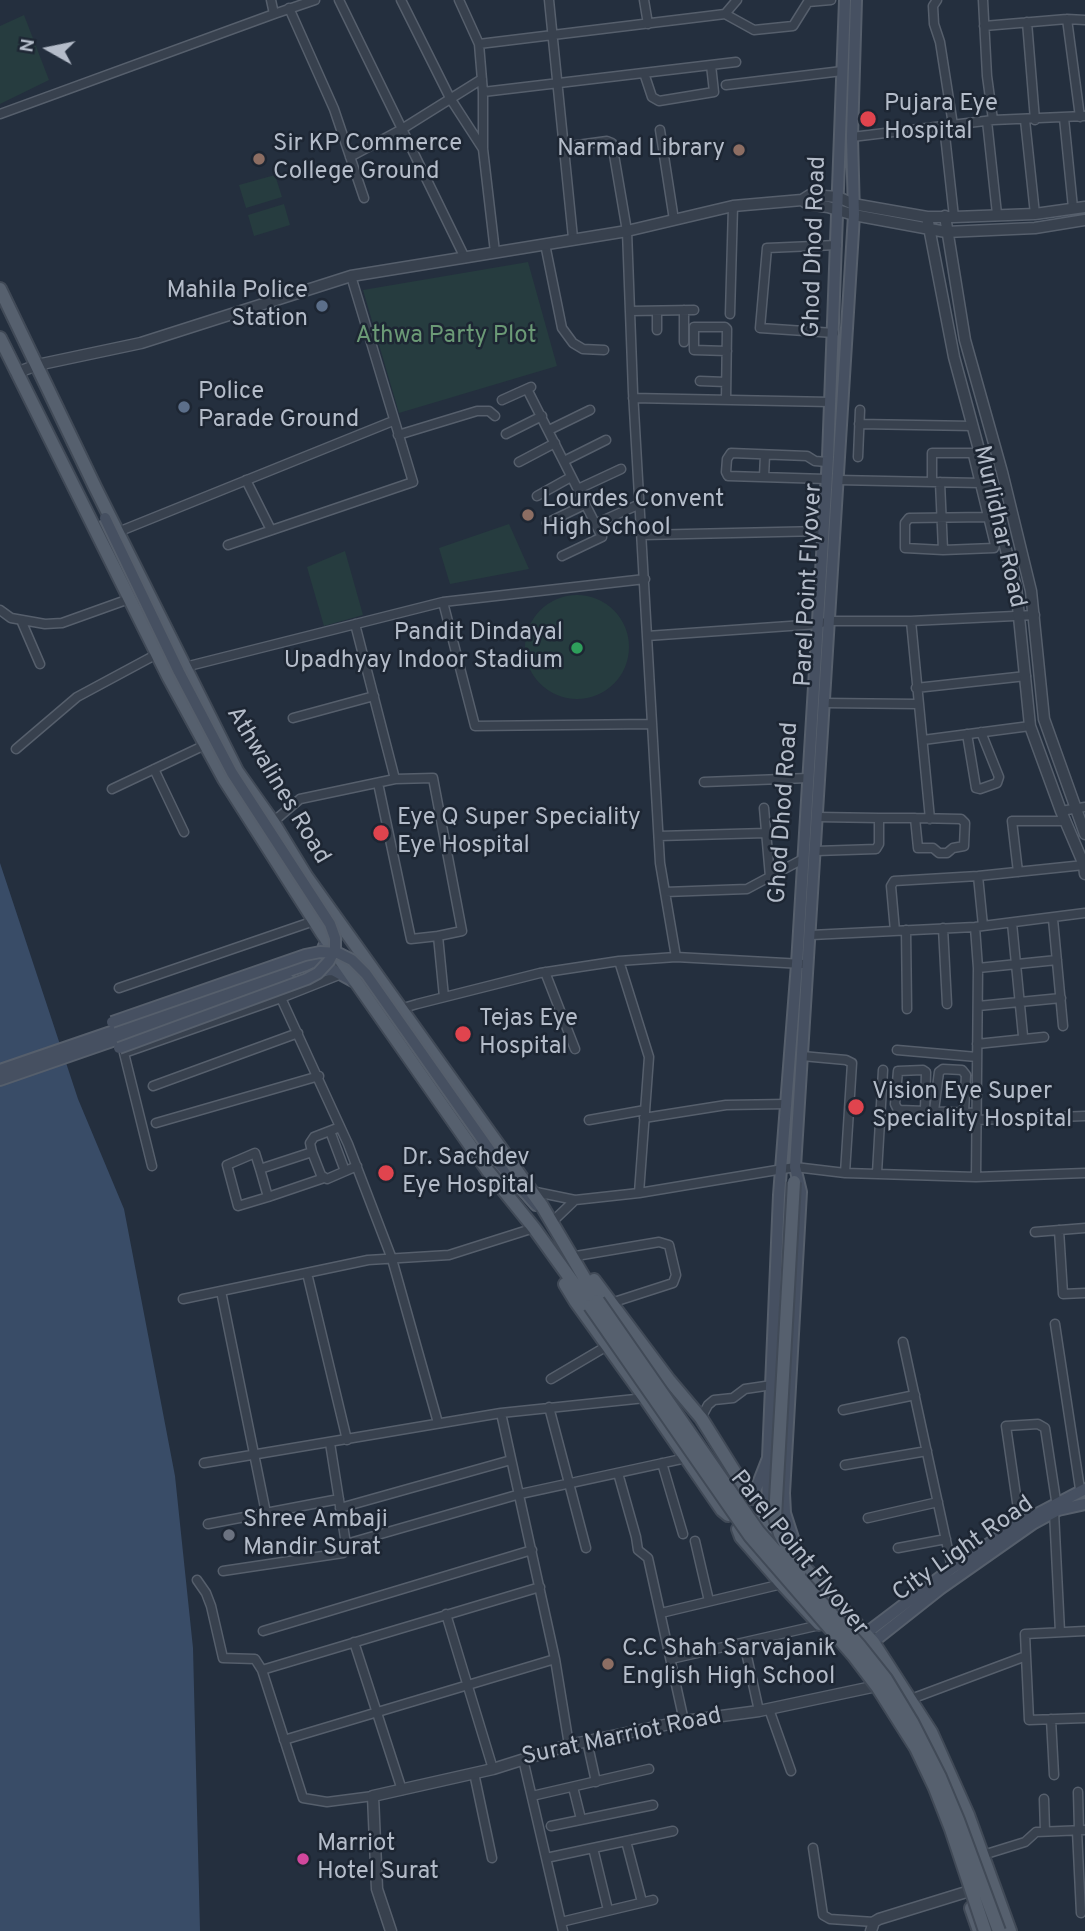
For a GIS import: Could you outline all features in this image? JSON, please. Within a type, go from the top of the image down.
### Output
[{"type":"main road","name":"Ghod Dhod Road","points":[[752,1498],[767,1464],[782,1169],[802,964],[803,859],[823,531],[832,480],[827,463],[839,210],[845,0]]},
{"type":"main road","name":"Parel Point Flyover","points":[[795,1174],[802,1056],[802,964],[811,935],[829,621],[832,480],[840,442],[853,209],[856,0]]},
{"type":"main road","name":"Athwalines Road","points":[[0,289],[95,487],[237,771],[292,854],[544,1209],[554,1227]]},
{"type":"main road","name":"Athwalines Road","points":[[0,338],[129,599],[223,779],[346,972],[363,992],[488,1171],[534,1228]]},
{"type":"main road","points":[[9,358],[31,352]]},
{"type":"main road","points":[[91,1044],[119,1048],[307,979],[318,973],[335,949],[335,938],[330,924],[232,773],[179,672],[106,518],[95,487]]},
{"type":"main road","points":[[278,863],[292,854]]},
{"type":"main road","points":[[0,1080],[315,961],[323,952],[322,933]]},
{"type":"main road","points":[[91,1044],[112,1022],[304,955],[338,953],[352,960],[366,974],[498,1162],[537,1207],[544,1209]]},
{"type":"main road","points":[[0,1070],[91,1044],[321,969],[346,972]]},
{"type":"main road","points":[[795,1174],[802,1192],[783,1493],[785,1513],[801,1563]]},
{"type":"main road","points":[[795,1174],[775,1517],[780,1534],[812,1592]]},
{"type":"main road","name":"Parel Point Flyover","points":[[554,1227],[750,1536],[878,1688],[915,1748],[935,1788],[985,1931]]},
{"type":"main road","points":[[554,1227],[576,1256],[600,1303],[701,1418],[759,1505],[760,1521],[752,1529],[738,1529]]},
{"type":"main road","name":"Parel Point Flyover","points":[[534,1228],[552,1254],[600,1303],[758,1531],[886,1679],[912,1722],[958,1819],[999,1931]]},
{"type":"main road","points":[[552,1254],[554,1263],[576,1302],[732,1524],[872,1687],[919,1765],[945,1824],[978,1931]]},
{"type":"main road","points":[[761,1515],[768,1507],[767,1464]]},
{"type":"main road","points":[[846,1656],[952,1568],[1020,1523],[1056,1508],[1083,1489]]},
{"type":"main road","points":[[728,1515],[735,1500],[752,1498]]},
{"type":"main road","name":"City Light Road","points":[[869,1637],[1056,1508],[1085,1504]]},
{"type":"main road","points":[[761,1515],[869,1637],[932,1732],[968,1815],[1010,1931]]},
{"type":"main road","points":[[785,1588],[801,1563]]},
{"type":"street","points":[[271,0],[274,14]]},
{"type":"street","points":[[0,114],[315,0]]},
{"type":"street","points":[[339,0],[465,258]]},
{"type":"street","points":[[401,0],[450,98],[483,149]]},
{"type":"street","points":[[459,0],[479,44],[483,92],[483,149],[495,252]]},
{"type":"street","points":[[549,0],[573,238]]},
{"type":"street","points":[[644,0],[648,24]]},
{"type":"street","points":[[725,14],[737,0]]},
{"type":"street","points":[[479,44],[725,14],[754,30],[793,26],[806,1],[831,0]]},
{"type":"street","points":[[937,0],[933,6],[934,24],[940,42],[949,125],[950,217]]},
{"type":"street","points":[[983,0],[997,214]]},
{"type":"street","points":[[289,8],[334,109],[364,198]]},
{"type":"street","points":[[852,137],[990,121],[1083,116],[1067,19]]},
{"type":"street","points":[[984,26],[1085,20]]},
{"type":"street","points":[[1027,22],[1035,214]]},
{"type":"street","points":[[483,92],[736,62]]},
{"type":"street","points":[[644,73],[652,97],[659,101],[714,92],[711,65]]},
{"type":"street","points":[[726,85],[842,71]]},
{"type":"street","points":[[350,157],[402,130],[482,79]]},
{"type":"street","points":[[1064,118],[1073,208]]},
{"type":"street","points":[[660,130],[674,220]]},
{"type":"street","points":[[563,147],[607,141],[612,143],[627,231],[633,398],[660,863],[676,957]]},
{"type":"street","points":[[16,373],[37,365],[141,343],[351,276],[627,231],[733,206],[802,200],[810,195],[838,197],[853,209],[946,232],[1035,228],[1085,220]]},
{"type":"street","points":[[802,200],[808,204],[839,210],[950,217],[1035,214],[1085,207]]},
{"type":"street","points":[[730,314],[733,206]]},
{"type":"street","name":"Murlidhar Road","points":[[927,216],[954,357],[1014,575],[1030,726],[1084,869]]},
{"type":"street","name":"Murlidhar Road","points":[[950,217],[946,232],[965,340],[1002,472],[1035,615],[1044,719],[1080,808],[1085,834]]},
{"type":"street","points":[[545,244],[562,328],[573,343],[583,349],[604,350]]},
{"type":"street","points":[[834,333],[760,327],[767,248],[837,245]]},
{"type":"street","points":[[228,545],[411,483],[412,476],[393,421],[351,276]]},
{"type":"street","points":[[630,311],[689,310],[684,342]]},
{"type":"street","points":[[657,311],[657,330]]},
{"type":"street","points":[[726,400],[727,351],[726,327],[694,327],[694,350],[727,351]]},
{"type":"street","points":[[700,381],[726,382]]},
{"type":"street","points":[[502,400],[529,388],[602,537],[562,556]]},
{"type":"street","points":[[633,398],[831,402]]},
{"type":"street","points":[[549,430],[590,410]]},
{"type":"street","points":[[858,457],[860,410]]},
{"type":"street","points":[[398,435],[477,411],[489,411],[495,415]]},
{"type":"street","points":[[506,434],[542,416]]},
{"type":"street","points":[[118,532],[393,421]]},
{"type":"street","points":[[859,424],[973,426]]},
{"type":"street","points":[[564,461],[606,440]]},
{"type":"street","points":[[840,442],[859,442]]},
{"type":"street","points":[[519,462],[555,443]]},
{"type":"street","points":[[943,550],[942,517],[932,453],[969,452],[973,455],[995,545],[992,550],[943,550],[908,549],[904,544],[905,523],[909,518],[942,517],[988,517]]},
{"type":"street","points":[[827,463],[807,456],[731,453],[727,458],[726,472],[728,476],[980,483]]},
{"type":"street","points":[[764,477],[765,455]]},
{"type":"street","points":[[578,489],[621,469]]},
{"type":"street","points":[[537,496],[571,477]]},
{"type":"street","points":[[246,480],[271,530]]},
{"type":"street","points":[[547,523],[586,504]]},
{"type":"street","points":[[596,524],[640,504]]},
{"type":"street","points":[[642,535],[823,531]]},
{"type":"street","points":[[166,672],[443,602],[645,579]]},
{"type":"street","points":[[0,610],[11,618],[45,624],[62,623],[129,599]]},
{"type":"street","points":[[443,602],[475,726],[651,724]]},
{"type":"street","points":[[647,636],[829,621],[911,621],[1035,615]]},
{"type":"street","points":[[21,620],[40,664]]},
{"type":"street","points":[[911,621],[930,818]]},
{"type":"street","points":[[355,624],[395,779]]},
{"type":"street","points":[[16,750],[77,697],[157,654]]},
{"type":"street","points":[[916,688],[1026,676]]},
{"type":"street","points":[[293,718],[374,696]]},
{"type":"street","points":[[824,704],[917,704]]},
{"type":"street","points":[[923,740],[1030,726]]},
{"type":"street","points":[[967,734],[975,784],[976,788],[980,789],[997,783],[999,777],[981,732]]},
{"type":"street","points":[[112,789],[205,745]]},
{"type":"street","points":[[154,769],[184,832]]},
{"type":"street","points":[[273,822],[300,799],[395,779],[433,778],[462,931],[411,939],[378,783]]},
{"type":"street","points":[[704,782],[808,778]]},
{"type":"street","points":[[764,808],[770,877]]},
{"type":"street","points":[[1060,811],[1080,808]]},
{"type":"street","points":[[818,817],[930,818],[964,820],[964,846],[953,848],[947,853],[939,853],[933,848],[918,848],[915,818]]},
{"type":"street","points":[[816,851],[876,849],[879,844],[878,818]]},
{"type":"street","points":[[1018,872],[1012,821],[1066,821]]},
{"type":"street","points":[[659,836],[766,833]]},
{"type":"street","points":[[665,892],[740,891],[753,887],[803,859]]},
{"type":"street","points":[[895,931],[891,886],[894,881],[1084,869]]},
{"type":"street","points":[[976,1177],[978,876]]},
{"type":"street","points":[[811,935],[979,927],[1085,913]]},
{"type":"street","points":[[1053,919],[1063,1026]]},
{"type":"street","points":[[119,988],[314,920]]},
{"type":"street","points":[[1012,923],[1023,1036]]},
{"type":"street","points":[[943,928],[947,1004]]},
{"type":"street","points":[[906,930],[907,1009]]},
{"type":"street","points":[[438,936],[444,997]]},
{"type":"street","points":[[383,1021],[400,1009],[444,997],[545,972],[619,961],[676,957],[802,964]]},
{"type":"street","points":[[978,968],[1057,960]]},
{"type":"street","points":[[619,961],[648,1052],[639,1193]]},
{"type":"street","points":[[152,1166],[124,1053],[281,998],[346,972]]},
{"type":"street","points":[[545,972],[575,1049]]},
{"type":"street","points":[[281,998],[357,1166],[392,1259],[438,1423]]},
{"type":"street","points":[[978,1006],[1060,998]]},
{"type":"street","points":[[153,1086],[298,1034]]},
{"type":"street","points":[[977,1044],[1044,1037]]},
{"type":"street","points":[[897,1050],[977,1057]]},
{"type":"street","points":[[802,1056],[846,1060],[852,1063],[845,1173]]},
{"type":"street","points":[[929,1111],[939,1072],[943,1069],[962,1070],[966,1075],[964,1112]]},
{"type":"street","points":[[877,1173],[883,1070]]},
{"type":"street","points":[[929,1111],[926,1072],[898,1071],[895,1104],[897,1108],[929,1111],[964,1112],[976,1116],[1085,1116]]},
{"type":"street","points":[[156,1123],[318,1076]]},
{"type":"street","points":[[589,1120],[726,1105],[787,1104]]},
{"type":"street","points":[[324,1178],[312,1152],[311,1139],[340,1127]]},
{"type":"street","points":[[330,1131],[345,1171]]},
{"type":"street","points":[[260,1169],[312,1152]]},
{"type":"street","points":[[268,1197],[255,1153],[229,1162],[226,1168],[238,1206],[268,1197],[324,1178],[331,1178],[357,1166]]},
{"type":"street","points":[[531,1191],[575,1200],[639,1193],[782,1169],[795,1174],[877,1173],[976,1177],[1085,1173]]},
{"type":"street","points":[[554,1227],[575,1200]]},
{"type":"street","points":[[183,1299],[368,1260],[449,1255],[534,1228]]},
{"type":"street","points":[[1035,1232],[1085,1228]]},
{"type":"street","points":[[1059,1230],[1063,1294],[1085,1293]]},
{"type":"street","points":[[576,1256],[659,1242],[669,1245],[675,1281],[600,1303]]},
{"type":"street","points":[[307,1273],[347,1440]]},
{"type":"street","points":[[221,1291],[266,1513]]},
{"type":"street","points":[[1055,1324],[1083,1489]]},
{"type":"street","points":[[903,1342],[952,1568]]},
{"type":"street","points":[[551,1379],[607,1346]]},
{"type":"street","points":[[204,1463],[501,1413],[645,1398],[669,1380]]},
{"type":"street","points":[[701,1418],[708,1405],[714,1401],[736,1397],[746,1389],[772,1385]]},
{"type":"street","points":[[843,1410],[915,1395]]},
{"type":"street","points":[[549,1407],[586,1548]]},
{"type":"street","points":[[501,1413],[555,1659],[569,1745]]},
{"type":"street","points":[[1020,1523],[1006,1426],[1038,1424],[1045,1428],[1056,1508],[1060,1632]]},
{"type":"street","points":[[223,1572],[343,1553],[346,1544],[330,1443]]},
{"type":"street","points":[[845,1465],[927,1451]]},
{"type":"street","points":[[346,1544],[520,1494],[686,1458]]},
{"type":"street","points":[[208,1524],[339,1503],[511,1460]]},
{"type":"street","points":[[662,1463],[683,1534]]},
{"type":"street","points":[[618,1472],[638,1550],[649,1558],[684,1721]]},
{"type":"street","points":[[868,1518],[938,1502]]},
{"type":"street","points":[[898,1548],[946,1539]]},
{"type":"street","points":[[695,1541],[709,1601]]},
{"type":"street","points":[[263,1630],[532,1550]]},
{"type":"street","points":[[197,1580],[211,1606],[223,1658],[255,1659],[262,1670],[303,1798],[327,1802],[373,1796],[377,1889],[391,1931]]},
{"type":"street","points":[[262,1670],[540,1587]]},
{"type":"street","points":[[661,1613],[709,1601],[785,1588]]},
{"type":"street","points":[[446,1614],[493,1769]]},
{"type":"street","points":[[671,1659],[820,1625]]},
{"type":"street","points":[[1085,1634],[1025,1634],[1028,1720],[1085,1717]]},
{"type":"street","points":[[354,1642],[402,1790]]},
{"type":"street","points":[[744,1643],[764,1710],[790,1771]]},
{"type":"street","points":[[911,1699],[1026,1656]]},
{"type":"street","points":[[284,1740],[555,1659]]},
{"type":"street","name":"Surat Marriot Road","points":[[373,1796],[493,1769],[587,1741],[684,1721],[764,1710],[872,1687]]},
{"type":"street","points":[[1051,1719],[1054,1775]]},
{"type":"street","points":[[587,1741],[596,1782]]},
{"type":"street","points":[[523,1759],[562,1926],[608,1910],[653,1900]]},
{"type":"street","points":[[532,1796],[649,1769]]},
{"type":"street","points":[[474,1773],[492,1858]]},
{"type":"street","points":[[573,1787],[581,1819]]},
{"type":"street","points":[[1078,1792],[1081,1913]]},
{"type":"street","points":[[1044,1799],[1045,1831]]},
{"type":"street","points":[[551,1826],[653,1805]]},
{"type":"street","points":[[983,1855],[1025,1842],[1036,1832],[1080,1830]]},
{"type":"street","points":[[546,1858],[673,1831]]},
{"type":"street","points":[[626,1841],[642,1902]]},
{"type":"street","points":[[813,1847],[823,1915],[830,1919],[873,1926],[993,1884]]},
{"type":"street","points":[[593,1848],[608,1910]]},
{"type":"green space","points":[[24,15],[49,80],[0,104],[0,26]]},
{"type":"green space","points":[[275,175],[282,197],[246,208],[239,185]]},
{"type":"green space","points":[[284,204],[290,225],[254,236],[248,215]]},
{"type":"green space","name":"Athwa Party Plot","points":[[528,262],[557,366],[399,413],[363,290]]},
{"type":"green space","points":[[509,524],[529,569],[450,584],[439,548]]},
{"type":"green space","points":[[345,551],[363,615],[324,626],[307,567]]},
{"type":"green space","name":"Pandit Dindayal Upadhyay Indoor Stadium","points":[[577,595],[597,599],[614,610],[625,627],[629,647],[625,667],[614,684],[597,695],[577,699],[557,695],[540,684],[529,667],[525,647],[529,627],[540,610],[557,599]]},
{"type":"water","points":[[0,863],[78,1099],[124,1209],[175,1476],[193,1648],[200,1931],[0,1931]]},
{"type":"place","name":"Pujara Eye Hospital","points":[[868,119]]},
{"type":"place","name":"Narmad Library","points":[[739,150]]},
{"type":"place","name":"Sir KP Commerce College Ground","points":[[259,159]]},
{"type":"place","name":"Mahila Police Station","points":[[322,306]]},
{"type":"place","name":"Police Parade Ground","points":[[184,407]]},
{"type":"place","name":"Lourdes Convent High School","points":[[528,515]]},
{"type":"place","name":"Pandit Dindayal Upadhyay Indoor Stadium","points":[[577,648]]},
{"type":"place","name":"Eye Q Super Speciality Eye Hospital","points":[[381,833]]},
{"type":"place","name":"Tejas Eye Hospital","points":[[463,1034]]},
{"type":"place","name":"Vision Eye Super Speciality Hospital","points":[[856,1107]]},
{"type":"place","name":"Dr. Sachdev Eye Hospital","points":[[386,1173]]},
{"type":"place","name":"Shree Ambaji Mandir Surat","points":[[229,1535]]},
{"type":"place","name":"C.C Shah Sarvajanik English High School","points":[[608,1664]]},
{"type":"place","name":"Marriot Hotel Surat","points":[[303,1859]]}]
